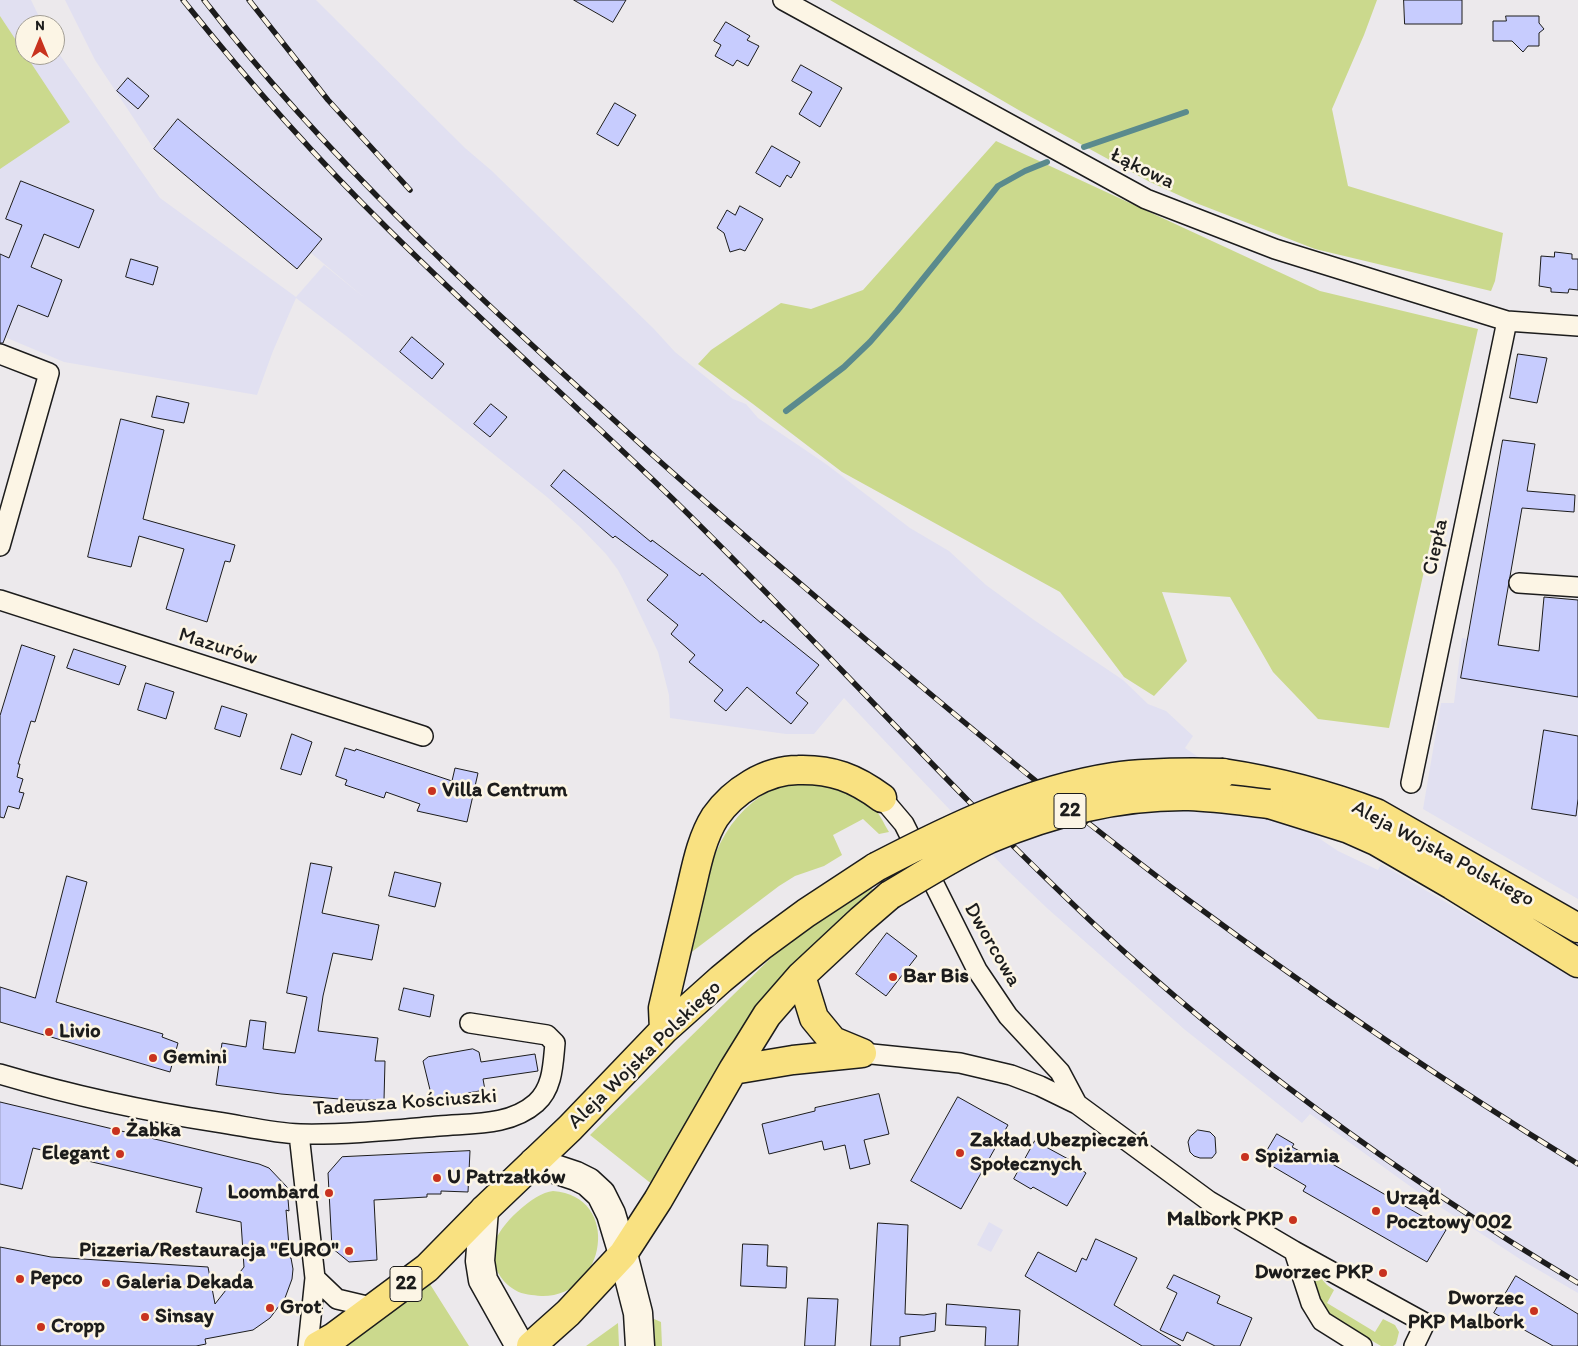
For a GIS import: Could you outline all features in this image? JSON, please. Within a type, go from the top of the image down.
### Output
[{"type":"main road","points":[[664,1030],[663,1008],[697,866],[708,833],[722,808],[751,784],[773,774],[790,770],[818,769],[842,775],[864,785],[882,798]]},
{"type":"main road","name":"Aleja Wojska Polskiego","points":[[534,1162],[581,1117],[664,1030],[761,946],[806,913],[876,867],[931,838],[1030,798],[1112,777],[1142,774],[1223,773],[1263,779],[1342,800],[1376,813],[1578,928]]},
{"type":"main road","name":"Aleja Wojska Polskiego","points":[[623,1254],[658,1200],[767,1015],[801,976],[890,895],[988,840],[1060,813],[1100,804],[1168,797],[1198,797],[1269,804],[1349,829],[1376,842],[1452,885],[1578,963]]},
{"type":"main road","points":[[801,976],[814,1018],[832,1041],[862,1053]]},
{"type":"main road","points":[[734,1070],[793,1060],[862,1053]]},
{"type":"main road","points":[[534,1162],[576,1176],[588,1182],[602,1194],[611,1214],[623,1254],[638,1314],[640,1346]]},
{"type":"main road","name":"22","points":[[318,1346],[375,1308],[427,1268],[534,1162]]},
{"type":"main road","points":[[484,1210],[480,1261],[483,1280],[520,1346]]},
{"type":"main road","name":"22","points":[[532,1346],[568,1314],[623,1254]]},
{"type":"street","name":"Łąkowa","points":[[783,0],[1146,199],[1275,249],[1507,321],[1578,326]]},
{"type":"street","name":"Ciepła","points":[[1410,784],[1507,321]]},
{"type":"street","points":[[0,354],[49,372],[0,546]]},
{"type":"street","points":[[1519,583],[1578,587]]},
{"type":"street","name":"Mazurów","points":[[0,600],[423,736]]},
{"type":"street","name":"Dworcowa","points":[[882,798],[904,824],[977,970],[1008,1016],[1060,1072],[1077,1104]]},
{"type":"street","name":"Tadeusza Kościuszki","points":[[0,1074],[46,1088],[123,1105],[299,1134],[407,1129],[500,1121],[518,1116],[537,1102],[546,1092],[551,1080],[555,1043],[547,1035],[470,1023]]},
{"type":"street","name":"Dworcowa","points":[[862,1053],[942,1061],[986,1068],[1040,1086],[1077,1104],[1209,1202],[1425,1323],[1414,1346]]},
{"type":"street","name":"Tadeusza Kościuszki","points":[[299,1134],[315,1278],[308,1346]]},
{"type":"street","points":[[1294,1251],[1311,1303],[1322,1321],[1362,1346]]},
{"type":"street","points":[[315,1278],[337,1299],[375,1308]]},
{"type":"shaded area","points":[[0,0],[31,0],[38,15],[15,15],[15,65],[65,65],[65,62],[160,198],[296,297],[324,265],[366,299],[311,253],[297,269],[154,149],[95,60],[65,0],[316,0],[465,148],[492,171],[654,329],[675,352],[733,399],[746,404],[758,418],[826,464],[910,528],[949,551],[986,585],[1123,680],[1148,704],[1166,711],[1193,736],[1185,748],[1338,851],[1378,870],[1381,864],[1578,980],[1578,1293],[1523,1261],[1425,1197],[1310,1114],[1302,1123],[1184,1029],[1048,909],[1004,867],[844,698],[814,734],[786,734],[670,718],[669,695],[658,652],[618,570],[606,554],[547,497],[296,298],[273,351],[257,395],[64,362],[0,335]]},
{"type":"shaded area","points":[[1462,638],[1578,658],[1578,899],[1423,809],[1441,703],[1454,703]]},
{"type":"shaded area","points":[[989,1222],[1003,1230],[991,1252],[977,1245]]},
{"type":"green space","points":[[830,0],[1377,0],[1332,109],[1348,186],[1503,233],[1495,281],[1491,291],[1315,249],[1196,203],[1150,182],[1022,112]]},
{"type":"green space","points":[[0,16],[15,39],[15,65],[32,65],[70,122],[0,169]]},
{"type":"green space","points":[[996,141],[1320,291],[1478,329],[1389,728],[1318,719],[1273,672],[1230,597],[1162,592],[1187,661],[1154,696],[1124,677],[1060,592],[842,472],[698,364],[711,350],[781,303],[811,309],[863,290]]},
{"type":"green space","points":[[798,784],[836,789],[864,800],[875,809],[889,832],[879,834],[863,819],[833,835],[842,855],[824,866],[795,876],[779,886],[689,954],[709,872],[716,852],[726,833],[753,802],[769,791]]},
{"type":"green space","points":[[870,885],[874,892],[848,912],[811,947],[775,986],[653,1185],[590,1135],[777,952],[801,931]]},
{"type":"green space","points":[[553,1191],[575,1197],[590,1210],[597,1227],[598,1246],[592,1265],[580,1281],[563,1292],[541,1296],[521,1293],[510,1287],[497,1271],[493,1258],[494,1245],[502,1229],[517,1212],[536,1198]]},
{"type":"green space","points":[[1312,1268],[1334,1290],[1327,1303],[1375,1332],[1383,1319],[1395,1325],[1399,1332],[1396,1344],[1393,1346],[1381,1346],[1327,1315],[1323,1310],[1310,1269]]},
{"type":"green space","points":[[428,1281],[469,1346],[343,1346],[372,1327]]},
{"type":"green space","points":[[654,1319],[661,1322],[662,1346],[655,1346]]},
{"type":"green space","points":[[618,1323],[619,1346],[586,1346]]},
{"type":"building","points":[[574,0],[626,0],[613,22]]},
{"type":"building","points":[[1404,0],[1462,0],[1462,24],[1405,24]]},
{"type":"building","points":[[1506,16],[1539,16],[1539,23],[1544,29],[1539,33],[1539,46],[1528,46],[1523,52],[1512,41],[1493,41],[1493,21],[1506,21]]},
{"type":"building","points":[[726,22],[750,36],[747,40],[759,46],[748,66],[737,60],[733,66],[715,56],[721,45],[714,41]]},
{"type":"building","points":[[801,65],[842,88],[820,127],[799,114],[812,92],[792,81]]},
{"type":"building","points":[[128,78],[149,96],[138,109],[117,91]]},
{"type":"building","points":[[615,103],[636,115],[618,146],[597,134]]},
{"type":"building","points":[[178,119],[322,239],[297,269],[154,149]]},
{"type":"building","points":[[772,146],[800,162],[791,178],[787,175],[780,187],[756,173]]},
{"type":"building","points":[[21,181],[94,210],[79,248],[44,234],[31,267],[62,280],[48,317],[18,305],[3,343],[0,343],[0,254],[9,258],[22,225],[6,219]]},
{"type":"building","points":[[740,206],[763,219],[745,251],[740,249],[730,252],[724,233],[717,228],[727,210],[735,215]]},
{"type":"building","points":[[1555,252],[1572,254],[1572,259],[1578,259],[1578,290],[1569,289],[1568,293],[1551,292],[1551,288],[1539,286],[1541,256],[1554,257]]},
{"type":"building","points":[[131,259],[158,267],[153,285],[126,277]]},
{"type":"building","points":[[412,337],[444,364],[432,379],[400,352]]},
{"type":"building","points":[[1518,354],[1547,358],[1537,403],[1510,398]]},
{"type":"building","points":[[157,396],[189,403],[184,423],[152,417]]},
{"type":"building","points":[[491,404],[507,417],[490,437],[474,424]]},
{"type":"building","points":[[121,419],[164,430],[143,519],[235,545],[230,562],[225,561],[207,622],[166,609],[184,549],[139,536],[131,567],[88,557]]},
{"type":"building","points":[[1503,440],[1535,444],[1527,491],[1575,495],[1574,512],[1522,508],[1498,645],[1539,651],[1544,597],[1578,600],[1578,697],[1461,678]]},
{"type":"building","points":[[564,470],[651,542],[652,540],[700,576],[702,573],[761,623],[763,620],[819,665],[796,693],[808,703],[791,724],[747,687],[726,711],[714,701],[723,690],[689,662],[695,655],[671,634],[678,625],[647,600],[668,575],[615,536],[613,538],[551,486]]},
{"type":"building","points":[[22,645],[55,656],[35,722],[31,721],[18,764],[20,764],[17,777],[23,779],[19,792],[24,793],[19,809],[8,806],[4,818],[0,817],[0,716]]},
{"type":"building","points":[[74,649],[126,666],[119,685],[67,668]]},
{"type":"building","points":[[146,683],[174,692],[166,719],[138,710]]},
{"type":"building","points":[[222,706],[247,714],[240,737],[215,729]]},
{"type":"building","points":[[1544,730],[1578,736],[1578,799],[1576,816],[1532,809]]},
{"type":"building","points":[[292,734],[312,742],[301,775],[281,769]]},
{"type":"building","points":[[345,748],[355,751],[356,749],[452,781],[455,768],[478,773],[467,822],[417,811],[420,804],[386,792],[384,798],[345,785],[347,780],[336,776]]},
{"type":"building","points":[[311,863],[332,867],[322,913],[379,925],[372,960],[333,953],[323,996],[318,1031],[378,1038],[375,1061],[385,1061],[384,1100],[351,1100],[281,1094],[216,1085],[222,1043],[246,1047],[250,1020],[266,1022],[263,1049],[295,1053],[307,997],[287,993]]},
{"type":"building","points":[[395,872],[441,883],[435,907],[389,896]]},
{"type":"building","points":[[67,876],[87,882],[56,1002],[163,1034],[162,1037],[178,1043],[170,1072],[0,1022],[0,987],[35,998]]},
{"type":"building","points":[[887,933],[917,956],[886,996],[856,974]]},
{"type":"building","points":[[404,988],[434,995],[430,1017],[399,1010]]},
{"type":"building","points":[[473,1049],[479,1052],[481,1062],[535,1054],[538,1071],[483,1079],[485,1090],[468,1093],[469,1097],[450,1100],[449,1095],[432,1098],[423,1061],[428,1057]]},
{"type":"building","points":[[879,1094],[889,1134],[864,1140],[870,1164],[850,1169],[845,1145],[824,1150],[822,1141],[769,1154],[762,1124],[815,1111],[815,1108]]},
{"type":"building","name":"Zakład Ubezpieczeń Społecznych","points":[[958,1097],[1008,1125],[961,1209],[911,1181]]},
{"type":"building","points":[[0,1102],[259,1164],[269,1168],[287,1187],[289,1211],[286,1210],[290,1258],[293,1269],[292,1279],[285,1298],[270,1318],[253,1330],[205,1339],[206,1344],[196,1346],[0,1346],[0,1247],[51,1257],[208,1267],[215,1304],[244,1267],[241,1222],[196,1212],[202,1188],[33,1148],[22,1189],[0,1184]]},
{"type":"building","points":[[1198,1130],[1210,1132],[1215,1137],[1216,1153],[1212,1158],[1200,1158],[1190,1152],[1188,1142],[1190,1137]]},
{"type":"building","name":"Urząd Pocztowy 002","points":[[1277,1134],[1294,1144],[1292,1147],[1320,1162],[1322,1158],[1446,1230],[1427,1262],[1303,1191],[1306,1186],[1267,1163],[1269,1160],[1264,1156]]},
{"type":"building","points":[[1035,1141],[1081,1166],[1079,1168],[1086,1173],[1067,1206],[1014,1179]]},
{"type":"building","points":[[470,1151],[468,1192],[441,1191],[441,1194],[427,1194],[427,1197],[374,1200],[377,1260],[349,1262],[332,1248],[328,1173],[342,1157]]},
{"type":"building","points":[[878,1223],[908,1225],[905,1314],[924,1315],[936,1313],[935,1331],[900,1337],[900,1346],[871,1346]]},
{"type":"building","points":[[1096,1239],[1137,1258],[1114,1305],[1181,1346],[1142,1346],[1025,1276],[1038,1252],[1076,1272],[1082,1258],[1086,1260]]},
{"type":"building","points":[[743,1244],[768,1245],[767,1266],[787,1267],[786,1288],[741,1286]]},
{"type":"building","points":[[1174,1275],[1220,1296],[1217,1303],[1252,1318],[1240,1346],[1215,1346],[1187,1332],[1183,1341],[1160,1330],[1177,1293],[1167,1288]]},
{"type":"building","name":"Dworzec PKP Malbork","points":[[1516,1276],[1578,1314],[1578,1346],[1553,1346],[1494,1313]]},
{"type":"building","points":[[808,1298],[838,1299],[835,1346],[805,1346]]},
{"type":"building","points":[[947,1304],[1020,1310],[1018,1346],[985,1346],[986,1327],[946,1325]]},
{"type":"waterway","points":[[1084,147],[1186,112]]},
{"type":"waterway","points":[[786,411],[844,367],[870,342],[998,186],[1025,171],[1047,162]]},
{"type":"railway","points":[[183,0],[282,117],[360,201],[459,298],[678,504],[989,822],[1095,925],[1208,1024],[1327,1117],[1451,1203],[1578,1283]]},
{"type":"railway","points":[[204,0],[303,118],[410,229],[466,283],[667,468],[890,660],[1074,812],[1235,934],[1331,1003],[1429,1069],[1578,1164]]},
{"type":"railway","points":[[249,0],[328,100],[410,190]]},
{"type":"place","name":"Villa Centrum","points":[[432,791]]},
{"type":"place","name":"Bar Bis","points":[[893,977]]},
{"type":"place","name":"Livio","points":[[49,1032]]},
{"type":"place","name":"Gemini","points":[[153,1058]]},
{"type":"place","name":"Żabka","points":[[116,1131]]},
{"type":"place","name":"Zakład Ubezpieczeń Społecznych","points":[[960,1153]]},
{"type":"place","name":"Elegant","points":[[120,1154]]},
{"type":"place","name":"Spiżarnia","points":[[1245,1157]]},
{"type":"place","name":"U Patrzałków","points":[[437,1178]]},
{"type":"place","name":"Loombard","points":[[329,1193]]},
{"type":"place","name":"Urząd Pocztowy 002","points":[[1376,1211]]},
{"type":"place","name":"Malbork PKP","points":[[1293,1220]]},
{"type":"place","name":"Pizzeria/Restauracja \"EURO\"","points":[[349,1251]]},
{"type":"place","name":"Dworzec PKP","points":[[1383,1273]]},
{"type":"place","name":"Pepco","points":[[20,1279]]},
{"type":"place","name":"Galeria Dekada","points":[[106,1283]]},
{"type":"place","name":"Grot","points":[[270,1308]]},
{"type":"place","name":"Dworzec PKP Malbork","points":[[1534,1311]]},
{"type":"place","name":"Sinsay","points":[[145,1317]]},
{"type":"place","name":"Cropp","points":[[41,1327]]}]
